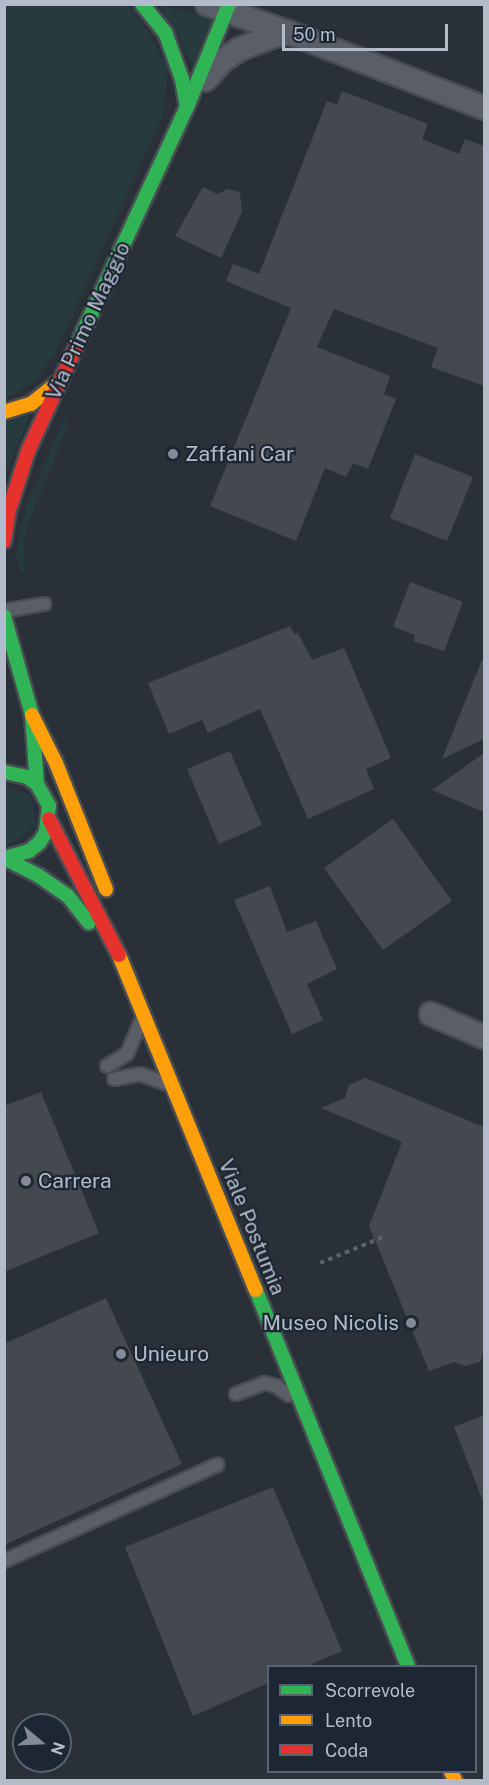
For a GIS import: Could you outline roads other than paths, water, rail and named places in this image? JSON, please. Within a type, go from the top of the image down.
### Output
[{"type":"main road","points":[[142,4],[165,32],[182,79],[187,107]]},
{"type":"main road","points":[[187,107],[221,6]]},
{"type":"main road","name":"Via Primo Maggio","points":[[4,541],[9,510],[28,451],[187,107]]},
{"type":"main road","points":[[4,412],[31,404],[47,394],[63,377]]},
{"type":"main road","points":[[4,616],[32,715],[56,763],[110,898]]},
{"type":"main road","name":"Viale Postumia","points":[[4,858],[23,854],[39,843],[46,832],[49,819],[49,806],[37,784],[32,715]]},
{"type":"main road","points":[[4,772],[27,777],[37,784]]},
{"type":"main road","name":"Viale Postumia","points":[[49,819],[126,969],[408,1665]]},
{"type":"main road","name":"Viale Postumia","points":[[4,858],[39,876],[68,896],[126,969]]},
{"type":"main road","name":"Viale Postumia","points":[[120,928],[126,969]]},
{"type":"street","points":[[265,4],[290,33]]},
{"type":"street","points":[[221,6],[484,108]]},
{"type":"street","name":"Via Primo Maggio","points":[[187,107],[223,60],[262,40],[290,33]]},
{"type":"street","points":[[431,1014],[484,1037]]},
{"type":"lane","points":[[4,611],[44,604]]},
{"type":"lane","points":[[108,1066],[127,1054],[134,1042],[143,1010]]},
{"type":"lane","points":[[114,1079],[140,1074],[173,1086]]},
{"type":"lane","points":[[236,1394],[265,1383],[276,1386],[305,1412]]},
{"type":"lane","points":[[4,1561],[217,1465]]},
{"type":"place","name":"Zaffani Car","points":[[173,454]]},
{"type":"place","name":"Carrera","points":[[26,1181]]},
{"type":"place","name":"Museo Nicolis","points":[[411,1323]]},
{"type":"place","name":"Unieuro","points":[[121,1354]]}]
